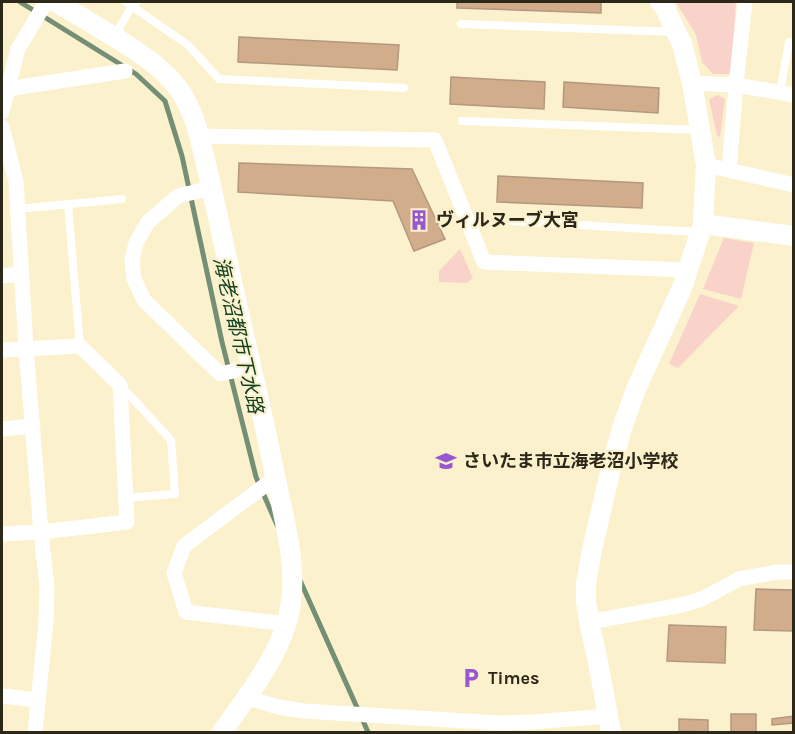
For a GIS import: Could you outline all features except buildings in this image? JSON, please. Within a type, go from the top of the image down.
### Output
[{"type":"street","points":[[2,112],[4,87],[18,49],[46,2]]},
{"type":"street","points":[[56,2],[149,59],[167,75],[191,110],[211,188],[276,477],[290,546],[293,579],[287,624],[276,650],[222,732]]},
{"type":"street","points":[[246,697],[304,711],[498,723],[610,724],[589,622],[586,584],[620,436],[636,389],[682,288],[701,228],[706,165],[692,83],[682,44],[660,2]]},
{"type":"street","points":[[729,170],[745,2]]},
{"type":"street","points":[[4,87],[125,71]]},
{"type":"street","points":[[692,83],[736,85],[787,93]]},
{"type":"street","points":[[2,127],[9,182],[17,209],[26,348],[47,587],[46,622],[35,732]]},
{"type":"street","points":[[199,136],[435,140],[484,262],[688,270]]},
{"type":"street","points":[[706,165],[794,185]]},
{"type":"street","points":[[211,188],[178,196],[148,222],[136,243],[132,260],[134,279],[144,300],[220,374],[251,367]]},
{"type":"street","points":[[701,228],[794,236]]},
{"type":"street","points":[[2,276],[21,274]]},
{"type":"street","points":[[2,350],[80,346],[120,385],[128,522],[2,534]]},
{"type":"street","points":[[2,429],[33,426]]},
{"type":"street","points":[[276,477],[184,546],[174,573],[186,612],[287,624]]},
{"type":"street","points":[[589,622],[682,605],[702,599],[739,579],[777,572],[794,572]]},
{"type":"street","points":[[2,696],[38,700]]},
{"type":"lane","points":[[114,37],[132,3],[188,45],[219,80],[404,88]]},
{"type":"lane","points":[[461,24],[677,32]]},
{"type":"lane","points":[[787,93],[789,42],[794,43]]},
{"type":"lane","points":[[462,121],[700,130]]},
{"type":"lane","points":[[17,209],[122,199]]},
{"type":"lane","points":[[68,204],[80,346]]},
{"type":"lane","points":[[511,221],[701,228]]},
{"type":"lane","points":[[120,385],[171,440],[175,494],[126,498]]},
{"type":"shaded area","points":[[676,2],[736,2],[731,74],[713,74],[702,62],[696,35]]},
{"type":"shaded area","points":[[718,95],[725,99],[720,137],[717,136],[709,99]]},
{"type":"shaded area","points":[[724,238],[754,243],[741,299],[703,289]]},
{"type":"shaded area","points":[[460,249],[473,278],[467,283],[439,282],[439,271]]},
{"type":"shaded area","points":[[700,294],[739,306],[678,368],[669,364]]},
{"type":"waterway","name":"海老沼都市下水路","points":[[20,2],[136,74],[165,101],[182,156],[222,342],[256,477],[277,525]]},
{"type":"waterway","name":"海老沼都市下水路","points":[[299,578],[368,732]]},
{"type":"place","name":"ヴィルヌーブ大宮","points":[[419,220]]},
{"type":"place","name":"さいたま市立海老沼小学校","points":[[446,461]]},
{"type":"place","name":"Times","points":[[471,678]]}]
